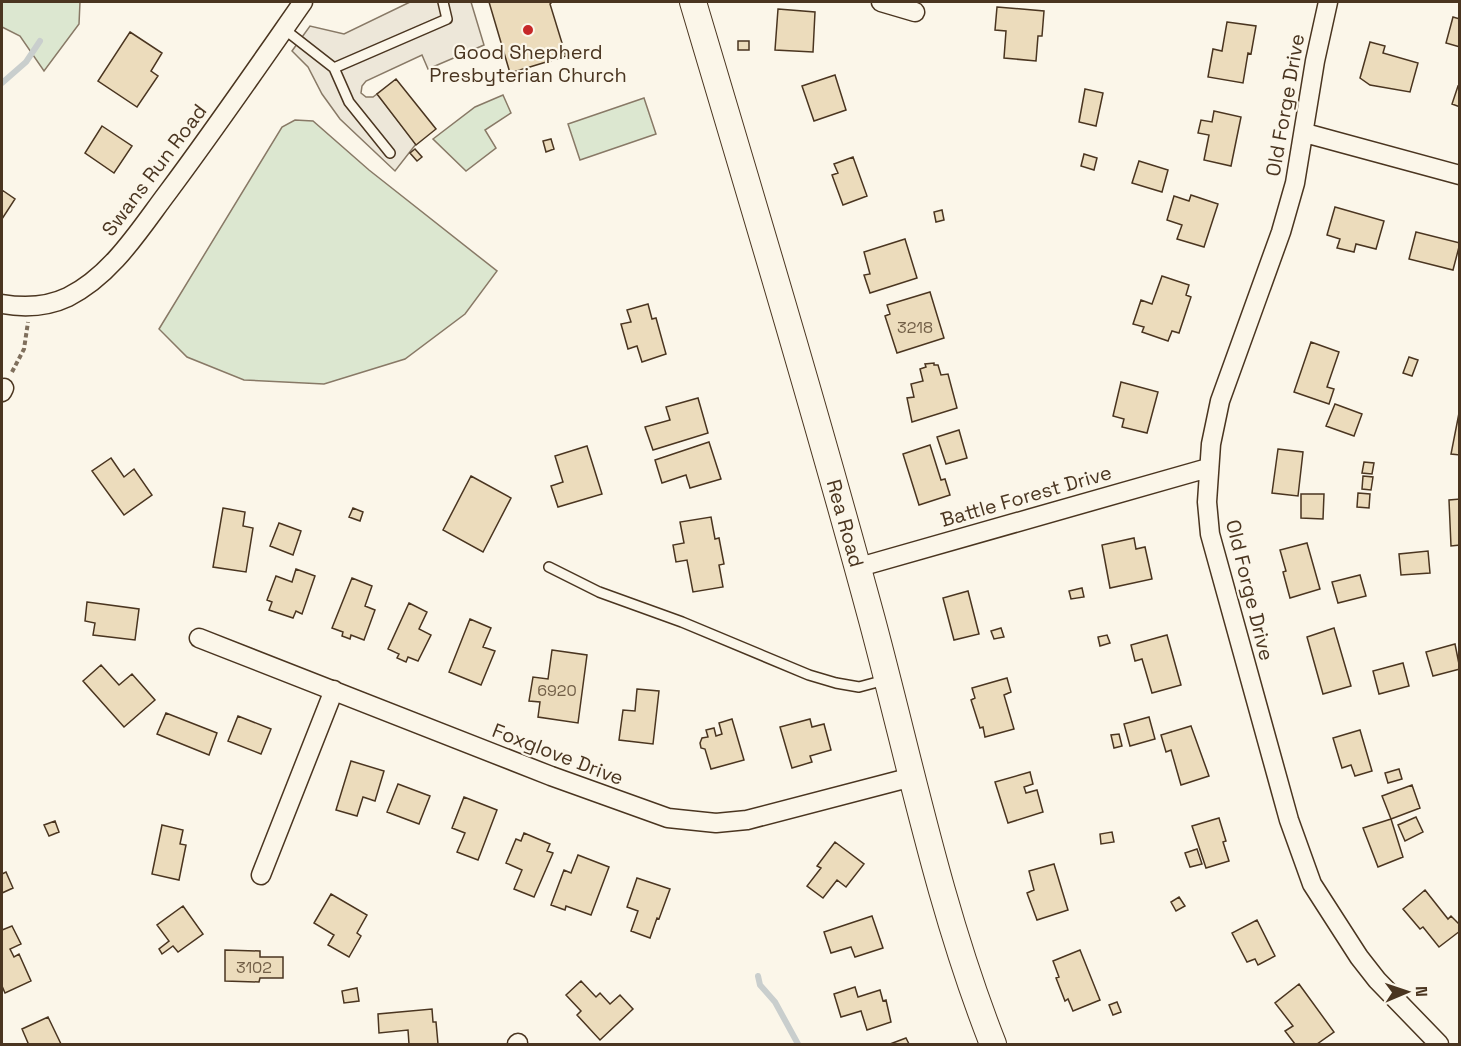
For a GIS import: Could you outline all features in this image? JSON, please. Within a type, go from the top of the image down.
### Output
[{"type":"main road","name":"Rea Road","points":[[693,2],[822,439],[938,878],[976,1002],[993,1044]]},
{"type":"street","name":"Swans Run Road","points":[[2,304],[30,307],[57,302],[80,290],[103,272],[128,245],[192,160],[303,2]]},
{"type":"street","points":[[881,2],[915,12]]},
{"type":"street","name":"Old Forge Drive","points":[[1328,2],[1315,61],[1295,183],[1281,232],[1220,401],[1210,444],[1207,502],[1210,534],[1289,820],[1312,884],[1359,957],[1377,980],[1439,1044]]},
{"type":"street","points":[[1305,133],[1460,175]]},
{"type":"street","name":"Battle Forest Drive","points":[[856,568],[1208,468]]},
{"type":"street","name":"Foxglove Drive","points":[[199,638],[613,800],[668,818],[716,823],[747,820],[912,777]]},
{"type":"street","points":[[261,874],[334,690]]},
{"type":"lane","points":[[334,68],[447,19],[443,2]]},
{"type":"lane","points":[[284,29],[334,68],[349,102],[390,153]]},
{"type":"lane","points":[[549,567],[599,592],[682,622],[809,675],[836,684],[859,687],[887,680]]},
{"type":"path","points":[[2,390],[24,349],[30,307]]},
{"type":"green space","points":[[2,2],[80,2],[79,24],[44,71],[20,36],[2,27]]},
{"type":"green space","points":[[503,95],[511,113],[485,130],[496,148],[466,171],[433,139],[475,107]]},
{"type":"green space","points":[[644,98],[656,134],[580,160],[568,124]]},
{"type":"green space","points":[[295,120],[313,121],[369,170],[497,271],[465,314],[405,359],[324,384],[244,380],[187,357],[159,329],[282,127]]},
{"type":"shaded area","points":[[410,2],[471,2],[484,45],[428,69],[422,55],[366,81],[362,86],[361,93],[366,97],[373,97],[377,94],[416,144],[395,171],[340,119],[322,94],[308,67],[292,51],[310,26],[344,34]]},
{"type":"building","name":"Good Shepherd Presbyterian Church","points":[[489,2],[552,2],[550,4],[566,56],[510,73]]},
{"type":"building","points":[[997,7],[1044,11],[1042,36],[1038,36],[1036,61],[1004,58],[1006,31],[995,30]]},
{"type":"building","points":[[778,9],[815,12],[813,52],[775,50]]},
{"type":"building","points":[[1453,17],[1460,19],[1460,47],[1446,43]]},
{"type":"building","points":[[1227,22],[1256,26],[1243,83],[1208,77],[1213,49],[1222,51]]},
{"type":"building","points":[[130,32],[162,53],[151,71],[158,76],[137,107],[98,81]]},
{"type":"building","points":[[738,41],[749,41],[749,50],[738,50]]},
{"type":"building","points":[[1370,42],[1385,46],[1383,53],[1418,63],[1410,92],[1370,85],[1360,78]]},
{"type":"building","points":[[835,75],[846,110],[814,121],[802,86]]},
{"type":"building","points":[[396,79],[436,129],[416,145],[377,94]]},
{"type":"building","points":[[1458,86],[1460,87],[1460,107],[1452,104]]},
{"type":"building","points":[[1085,89],[1103,93],[1096,126],[1079,122]]},
{"type":"building","points":[[1214,111],[1241,117],[1231,166],[1204,160],[1209,135],[1198,133],[1201,120],[1212,122]]},
{"type":"building","points":[[102,126],[132,146],[114,173],[85,153]]},
{"type":"building","points":[[551,139],[554,149],[546,152],[543,141]]},
{"type":"building","points":[[415,149],[422,157],[417,161],[410,153]]},
{"type":"building","points":[[1084,154],[1097,158],[1094,170],[1081,166]]},
{"type":"building","points":[[853,157],[867,196],[843,205],[832,175],[838,173],[834,164]]},
{"type":"building","points":[[1139,161],[1168,170],[1162,192],[1132,183]]},
{"type":"building","points":[[2,190],[15,199],[2,219]]},
{"type":"building","points":[[1191,195],[1218,204],[1204,247],[1177,239],[1182,225],[1167,220],[1174,196],[1189,201]]},
{"type":"building","points":[[1335,207],[1384,221],[1376,249],[1356,244],[1354,252],[1337,248],[1340,239],[1327,235]]},
{"type":"building","points":[[942,210],[944,220],[936,222],[934,212]]},
{"type":"building","points":[[1416,232],[1460,243],[1453,270],[1409,259]]},
{"type":"building","points":[[905,239],[917,278],[870,293],[864,275],[870,274],[864,252]]},
{"type":"building","points":[[1162,276],[1189,285],[1186,295],[1191,297],[1179,333],[1172,331],[1168,341],[1142,332],[1144,327],[1133,324],[1141,300],[1152,304]]},
{"type":"building","points":[[930,292],[944,338],[897,353],[885,316],[890,314],[887,305]]},
{"type":"building","points":[[648,304],[652,319],[656,318],[666,354],[642,362],[637,346],[628,349],[621,324],[631,322],[627,310]]},
{"type":"building","points":[[1311,342],[1339,352],[1327,387],[1334,389],[1329,404],[1294,392]]},
{"type":"building","points":[[1409,357],[1418,360],[1412,376],[1403,373]]},
{"type":"building","points":[[925,364],[938,365],[941,375],[948,374],[957,408],[912,422],[907,398],[914,397],[911,384],[923,381],[920,369],[926,367]]},
{"type":"building","points":[[1121,382],[1158,392],[1147,433],[1122,427],[1124,419],[1113,416]]},
{"type":"building","points":[[698,398],[708,433],[653,450],[645,427],[670,420],[666,407]]},
{"type":"building","points":[[1335,404],[1362,414],[1354,436],[1326,426]]},
{"type":"building","points":[[1460,408],[1460,455],[1451,454]]},
{"type":"building","points":[[959,430],[967,458],[946,464],[937,437]]},
{"type":"building","points":[[709,442],[721,479],[690,488],[686,475],[662,483],[655,460]]},
{"type":"building","points":[[930,445],[941,480],[945,479],[950,495],[919,505],[903,454]]},
{"type":"building","points":[[587,446],[602,494],[558,507],[551,486],[563,482],[555,456]]},
{"type":"building","points":[[1278,449],[1303,452],[1298,496],[1272,493]]},
{"type":"building","points":[[111,458],[124,477],[134,469],[152,495],[124,515],[92,471]]},
{"type":"building","points":[[1364,462],[1374,463],[1372,474],[1362,473]]},
{"type":"building","points":[[471,476],[511,498],[483,552],[443,530]]},
{"type":"building","points":[[1363,476],[1373,477],[1371,490],[1362,489]]},
{"type":"building","points":[[1358,493],[1370,494],[1369,508],[1357,507]]},
{"type":"building","points":[[1301,494],[1324,494],[1323,519],[1301,518]]},
{"type":"building","points":[[1460,499],[1460,545],[1451,546],[1449,500]]},
{"type":"building","points":[[223,508],[245,512],[243,526],[253,528],[246,572],[213,567]]},
{"type":"building","points":[[353,508],[363,512],[360,521],[349,517]]},
{"type":"building","points":[[711,517],[715,539],[719,538],[724,564],[719,565],[723,587],[693,592],[687,560],[676,562],[673,545],[684,543],[680,522]]},
{"type":"building","points":[[279,523],[301,531],[293,555],[270,546]]},
{"type":"building","points":[[1134,538],[1136,549],[1145,547],[1152,579],[1110,588],[1102,545]]},
{"type":"building","points":[[1307,543],[1320,589],[1290,598],[1280,550]]},
{"type":"building","points":[[1428,551],[1430,573],[1401,575],[1399,554]]},
{"type":"building","points":[[296,569],[315,576],[302,614],[296,611],[293,618],[269,610],[272,602],[267,600],[276,576],[292,582]]},
{"type":"building","points":[[1360,575],[1366,596],[1338,603],[1332,582]]},
{"type":"building","points":[[352,578],[372,586],[365,606],[375,610],[364,640],[351,635],[350,639],[342,636],[343,632],[332,628]]},
{"type":"building","points":[[1082,588],[1084,597],[1071,599],[1069,591]]},
{"type":"building","points":[[968,591],[979,634],[954,640],[943,598]]},
{"type":"building","points":[[87,602],[139,609],[135,640],[93,635],[95,623],[85,621]]},
{"type":"building","points":[[409,603],[427,612],[419,629],[431,635],[418,661],[408,657],[406,662],[397,658],[399,654],[388,649]]},
{"type":"building","points":[[470,619],[491,628],[483,647],[495,651],[481,685],[449,672]]},
{"type":"building","points":[[1001,628],[1004,637],[994,639],[991,631]]},
{"type":"building","points":[[1334,628],[1351,686],[1323,694],[1307,637]]},
{"type":"building","points":[[1107,635],[1110,643],[1100,646],[1098,637]]},
{"type":"building","points":[[1167,635],[1181,685],[1152,693],[1142,659],[1135,661],[1131,645]]},
{"type":"building","points":[[1455,644],[1460,669],[1433,676],[1426,652]]},
{"type":"building","points":[[552,650],[587,655],[578,723],[538,717],[540,702],[529,701],[533,677],[548,679]]},
{"type":"building","points":[[1403,663],[1409,686],[1379,694],[1373,671]]},
{"type":"building","points":[[101,665],[119,685],[132,674],[155,700],[124,727],[83,681]]},
{"type":"building","points":[[1007,678],[1011,692],[1004,695],[1014,729],[985,737],[971,700],[975,698],[972,688]]},
{"type":"building","points":[[637,689],[659,691],[653,744],[619,740],[623,710],[635,711]]},
{"type":"building","points":[[166,713],[217,733],[209,755],[157,734]]},
{"type":"building","points":[[238,716],[271,729],[261,754],[228,741]]},
{"type":"building","points":[[1149,717],[1155,739],[1130,746],[1124,724]]},
{"type":"building","points":[[732,719],[744,760],[711,769],[705,749],[701,748],[702,738],[708,737],[706,730],[714,728],[716,736],[722,734],[719,723]]},
{"type":"building","points":[[810,719],[812,727],[824,724],[831,750],[810,756],[812,762],[792,768],[780,727]]},
{"type":"building","points":[[1191,726],[1209,776],[1181,785],[1171,750],[1166,752],[1161,735]]},
{"type":"building","points":[[1360,730],[1372,771],[1355,776],[1351,765],[1342,768],[1333,738]]},
{"type":"building","points":[[1119,734],[1122,746],[1114,748],[1111,735]]},
{"type":"building","points":[[351,761],[384,771],[375,801],[363,797],[357,816],[336,810]]},
{"type":"building","points":[[1399,769],[1402,779],[1388,783],[1385,773]]},
{"type":"building","points":[[1030,772],[1033,784],[1024,787],[1026,793],[1037,790],[1043,812],[1008,823],[995,782]]},
{"type":"building","points":[[398,784],[430,796],[419,824],[387,812]]},
{"type":"building","points":[[1412,785],[1420,808],[1391,819],[1382,796]]},
{"type":"building","points":[[464,797],[497,810],[478,860],[457,852],[465,833],[452,828]]},
{"type":"building","points":[[1416,817],[1423,832],[1405,841],[1398,825]]},
{"type":"building","points":[[1219,818],[1229,861],[1206,868],[1192,826]]},
{"type":"building","points":[[1391,819],[1403,857],[1378,867],[1363,828]]},
{"type":"building","points":[[55,821],[59,832],[49,836],[44,825]]},
{"type":"building","points":[[162,825],[183,830],[180,844],[186,845],[179,880],[152,874]]},
{"type":"building","points":[[1112,832],[1114,842],[1101,844],[1100,834]]},
{"type":"building","points":[[524,833],[550,844],[547,851],[553,853],[534,897],[514,889],[522,870],[506,863],[516,839],[521,841]]},
{"type":"building","points":[[835,842],[864,864],[846,887],[837,880],[823,898],[807,886],[821,868],[817,866]]},
{"type":"building","points":[[1197,849],[1202,864],[1190,867],[1185,853]]},
{"type":"building","points":[[578,855],[609,867],[591,915],[566,906],[565,910],[551,905],[564,870],[571,873]]},
{"type":"building","points":[[1054,864],[1068,910],[1037,920],[1027,893],[1034,890],[1029,871]]},
{"type":"building","points":[[6,872],[13,888],[2,893],[2,874]]},
{"type":"building","points":[[637,878],[670,889],[650,938],[631,931],[638,911],[627,907]]},
{"type":"building","points":[[1425,890],[1448,919],[1451,916],[1460,925],[1460,931],[1439,947],[1423,927],[1420,929],[1403,909]]},
{"type":"building","points":[[331,894],[367,915],[357,933],[361,936],[349,957],[328,945],[334,935],[314,923]]},
{"type":"building","points":[[1179,897],[1185,906],[1176,911],[1171,902]]},
{"type":"building","points":[[183,906],[203,934],[178,952],[173,946],[162,954],[159,949],[169,941],[157,925]]},
{"type":"building","points":[[872,916],[883,948],[855,957],[851,947],[831,953],[824,932]]},
{"type":"building","points":[[1257,920],[1275,956],[1258,965],[1255,959],[1247,962],[1232,933]]},
{"type":"building","points":[[12,926],[21,944],[10,949],[14,957],[19,954],[31,981],[5,993],[2,986],[2,930]]},
{"type":"building","points":[[225,950],[260,951],[260,957],[283,957],[283,978],[260,978],[259,982],[225,981]]},
{"type":"building","points":[[1080,950],[1100,1000],[1073,1011],[1068,999],[1065,1001],[1056,978],[1059,977],[1053,961]]},
{"type":"building","points":[[581,981],[596,997],[600,993],[610,1004],[620,995],[633,1009],[600,1040],[577,1015],[581,1011],[566,995]]},
{"type":"building","points":[[1299,984],[1334,1032],[1317,1044],[1295,1044],[1285,1031],[1293,1026],[1275,1003]]},
{"type":"building","points":[[855,987],[858,997],[880,990],[883,1001],[886,1000],[891,1022],[867,1030],[861,1011],[841,1017],[834,994]]},
{"type":"building","points":[[357,988],[359,1001],[344,1003],[342,991]]},
{"type":"building","points":[[1117,1002],[1121,1012],[1113,1015],[1109,1005]]},
{"type":"building","points":[[432,1009],[438,1044],[409,1044],[408,1030],[379,1033],[378,1014]]},
{"type":"building","points":[[48,1017],[61,1044],[26,1044],[28,1043],[22,1029]]},
{"type":"building","points":[[906,1038],[909,1044],[890,1044]]},
{"type":"waterway","points":[[2,83],[26,62],[40,41]]},
{"type":"waterway","points":[[758,976],[760,985],[775,1002],[798,1044]]},
{"type":"place","name":"Good Shepherd Presbyterian Church","points":[[528,30]]}]
